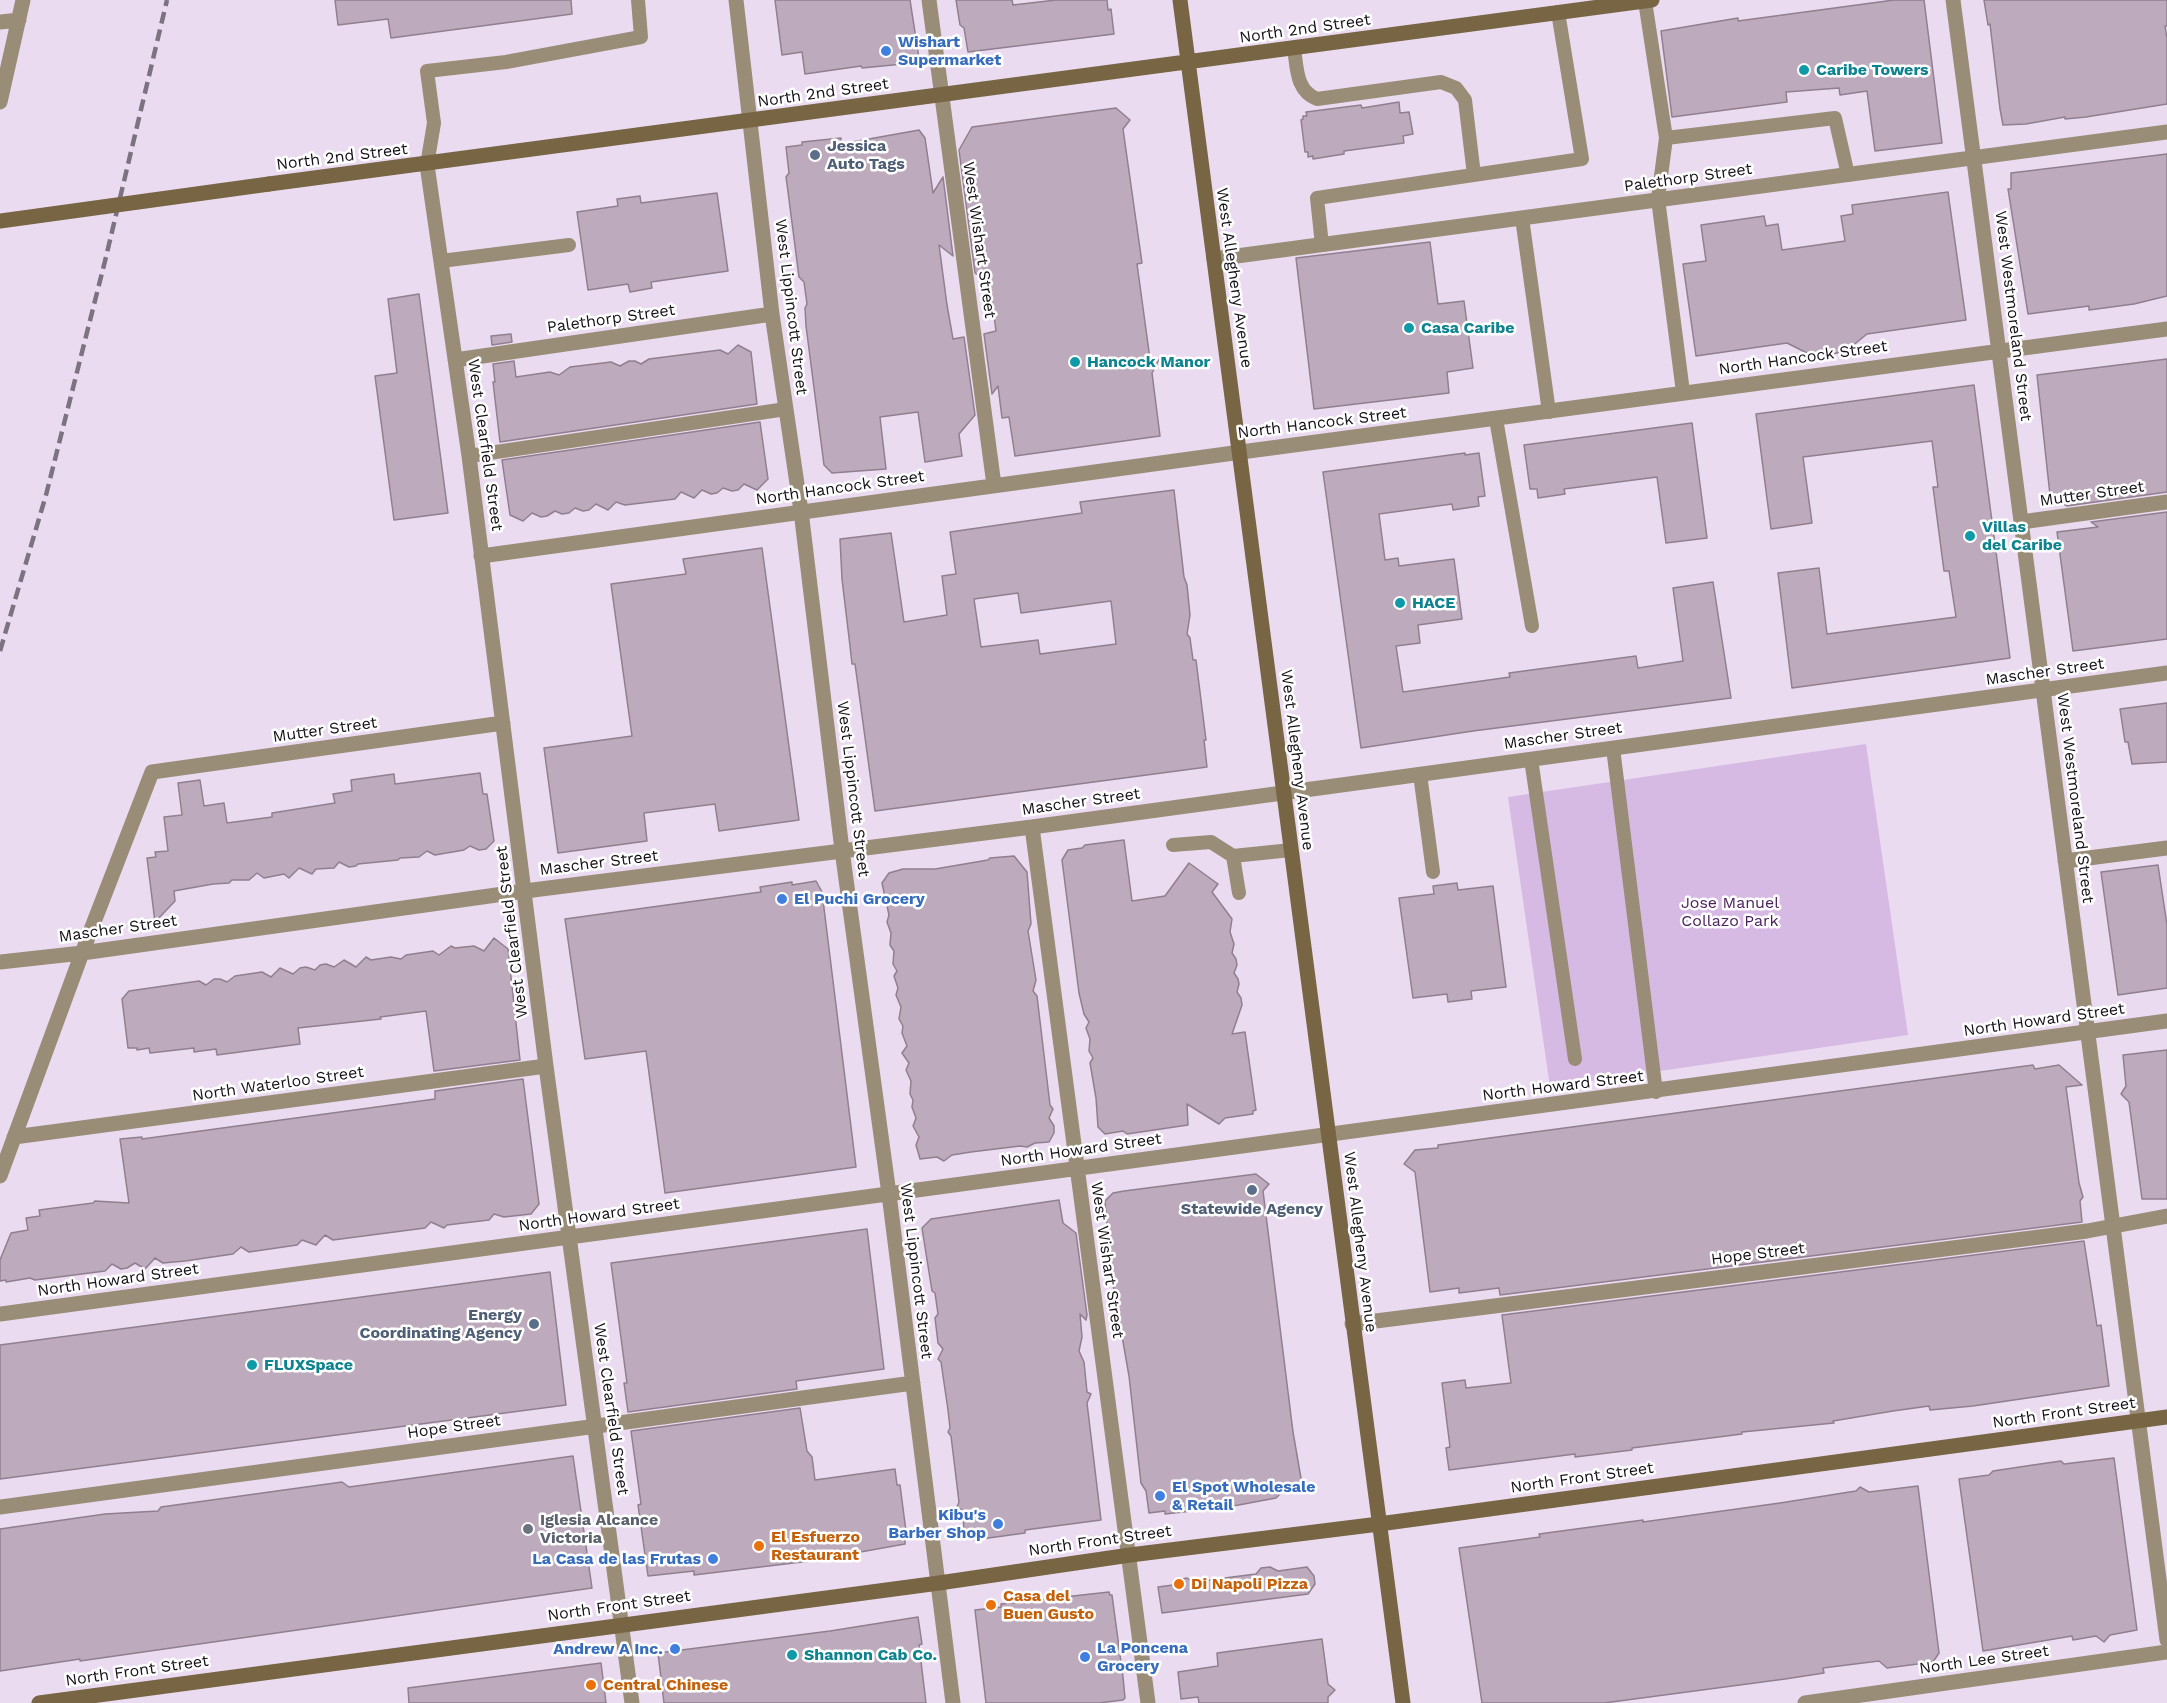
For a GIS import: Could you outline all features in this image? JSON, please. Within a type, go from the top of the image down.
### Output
[{"type":"street","points":[[0,102],[23,0]]},
{"type":"street","name":"West Lippincott Street","points":[[736,0],[772,314],[801,511],[842,850],[889,1194],[953,1703]]},
{"type":"street","name":"West Wishart Street","points":[[929,0],[994,485]]},
{"type":"street","name":"West Allegheny Avenue","points":[[1180,0],[1403,1703]]},
{"type":"street","name":"North 2nd Street","points":[[0,221],[1648,0]]},
{"type":"street","name":"West Westmoreland Street","points":[[1953,0],[2167,1640]]},
{"type":"street","points":[[0,22],[18,21]]},
{"type":"street","name":"Palethorp Street","points":[[1214,259],[2167,132]]},
{"type":"street","name":"West Clearfield Street","points":[[427,165],[469,456],[546,1066],[632,1703]]},
{"type":"street","name":"Palethorp Street","points":[[455,360],[772,314]]},
{"type":"street","name":"North Hancock Street","points":[[481,556],[2167,328]]},
{"type":"street","name":"Mutter Street","points":[[2021,522],[2167,502]]},
{"type":"street","name":"Mascher Street","points":[[0,962],[82,953],[525,891],[1032,827],[2167,673]]},
{"type":"street","name":"Mutter Street","points":[[82,953],[152,772],[503,723]]},
{"type":"street","name":"West Wishart Street","points":[[1032,827],[1148,1703]]},
{"type":"street","points":[[2066,861],[2167,848]]},
{"type":"street","points":[[0,1176],[82,953]]},
{"type":"street","name":"North Howard Street","points":[[0,1314],[2167,1022]]},
{"type":"street","name":"North Waterloo Street","points":[[15,1137],[546,1066]]},
{"type":"street","name":"Hope Street","points":[[1352,1324],[2113,1227],[2167,1216]]},
{"type":"street","name":"Hope Street","points":[[0,1507],[913,1383]]},
{"type":"street","name":"North Front Street","points":[[39,1703],[2167,1417]]},
{"type":"street","name":"North Lee Street","points":[[1805,1703],[1920,1695],[2167,1652]]},
{"type":"lane","points":[[427,165],[434,123],[427,71],[506,62],[641,37],[638,0]]},
{"type":"lane","points":[[1648,0],[1665,138],[1658,199],[1683,392]]},
{"type":"lane","points":[[1322,245],[1317,198],[1581,159],[1558,12]]},
{"type":"lane","points":[[1294,48],[1301,86],[1305,93],[1317,99],[1441,82],[1456,88],[1465,100],[1474,175]]},
{"type":"lane","points":[[1665,138],[1835,118],[1848,175]]},
{"type":"lane","points":[[1522,218],[1549,412]]},
{"type":"lane","points":[[441,261],[569,246]]},
{"type":"lane","points":[[469,456],[786,409]]},
{"type":"lane","points":[[1496,419],[1532,626]]},
{"type":"lane","points":[[1613,748],[1656,1092]]},
{"type":"lane","points":[[1531,759],[1575,1059]]},
{"type":"lane","points":[[1420,774],[1433,872]]},
{"type":"lane","points":[[1173,845],[1211,842],[1233,856],[1291,850]]},
{"type":"lane","points":[[1233,856],[1239,892]]},
{"type":"green space","name":"Jose Manuel Collazo Park","points":[[1866,744],[1908,1035],[1550,1087],[1508,797]]},
{"type":"building","points":[[335,0],[571,0],[572,14],[391,38],[388,19],[338,25]]},
{"type":"building","points":[[775,0],[910,0],[919,58],[902,61],[903,64],[862,68],[861,66],[805,74],[802,52],[782,55]]},
{"type":"building","points":[[956,0],[1012,0],[1013,5],[1056,0],[1107,0],[1108,10],[1111,9],[1114,34],[968,52]]},
{"type":"building","name":"Caribe Towers","points":[[1894,0],[1924,0],[1942,143],[1875,151],[1867,91],[1840,95],[1839,88],[1786,92],[1787,102],[1672,117],[1661,31],[1738,18],[1738,21]]},
{"type":"building","points":[[1984,0],[2167,0],[2167,26],[2165,26],[2167,104],[2086,117],[2065,119],[2065,117],[2026,124],[2003,125],[1990,24],[1988,25]]},
{"type":"building","points":[[1399,102],[1400,113],[1409,112],[1413,134],[1403,136],[1404,143],[1344,151],[1344,154],[1313,159],[1313,156],[1308,157],[1308,152],[1305,152],[1301,120],[1303,116],[1307,116],[1306,112],[1361,105],[1362,108]]},
{"type":"building","points":[[1116,108],[1130,120],[1123,129],[1142,263],[1137,264],[1150,359],[1159,360],[1152,373],[1160,436],[1015,456],[1009,417],[1002,418],[998,386],[992,394],[984,334],[996,331],[990,284],[975,273],[959,150],[972,127]]},
{"type":"building","points":[[919,130],[925,138],[933,193],[943,177],[953,256],[939,245],[947,305],[953,339],[964,337],[975,415],[959,434],[962,456],[925,462],[918,412],[880,417],[886,469],[832,473],[824,465],[806,326],[805,308],[807,304],[804,282],[799,277],[786,177],[789,173],[786,147],[802,145],[802,142],[841,138],[841,144]]},
{"type":"building","points":[[2167,154],[2167,296],[2134,304],[2089,310],[2089,306],[2028,314],[2008,189],[2011,189],[2011,173]]},
{"type":"building","points":[[1948,192],[1966,320],[1867,334],[1851,347],[1837,353],[1823,355],[1809,354],[1787,343],[1696,356],[1683,264],[1706,261],[1701,225],[1764,216],[1766,226],[1778,224],[1782,250],[1845,241],[1841,216],[1853,214],[1852,205]]},
{"type":"building","points":[[717,193],[728,271],[651,282],[652,288],[630,292],[628,284],[588,290],[577,212],[618,206],[617,199],[640,196],[641,203]]},
{"type":"building","name":"Casa Caribe","points":[[1430,242],[1438,304],[1464,301],[1473,368],[1447,372],[1449,393],[1314,409],[1296,258]]},
{"type":"building","points":[[419,294],[448,513],[394,520],[375,376],[397,373],[388,299]]},
{"type":"building","points":[[511,334],[512,342],[492,345],[491,336]]},
{"type":"building","points":[[738,345],[751,352],[757,404],[500,442],[493,364],[514,361],[516,377],[550,372],[559,375],[570,367],[611,362],[620,366],[629,361],[641,364],[649,359],[720,350],[728,354]]},
{"type":"building","points":[[2167,359],[2167,492],[2067,506],[2050,495],[2037,375]]},
{"type":"building","name":"Villas del Caribe","points":[[1974,385],[2010,658],[1792,688],[1778,573],[1819,568],[1827,634],[1956,617],[1949,571],[1944,571],[1933,487],[1938,487],[1932,441],[1803,457],[1812,523],[1771,529],[1756,414]]},
{"type":"building","points":[[760,422],[768,479],[757,490],[744,484],[738,490],[723,488],[711,494],[702,490],[694,498],[681,492],[675,499],[625,505],[616,502],[608,510],[596,504],[589,510],[583,511],[575,508],[569,513],[562,514],[555,511],[541,517],[532,513],[523,521],[510,515],[502,460]]},
{"type":"building","points":[[1692,423],[1707,538],[1666,543],[1657,477],[1564,489],[1565,494],[1538,498],[1537,489],[1530,489],[1524,445]]},
{"type":"building","name":"HACE","points":[[1465,453],[1465,455],[1479,453],[1485,496],[1478,497],[1479,506],[1453,510],[1452,504],[1379,514],[1385,560],[1398,558],[1399,566],[1454,559],[1462,619],[1418,625],[1420,643],[1396,646],[1403,692],[1510,677],[1509,673],[1636,656],[1638,668],[1683,661],[1673,588],[1713,582],[1731,698],[1473,731],[1361,748],[1323,472]]},
{"type":"building","points":[[1174,490],[1190,615],[1187,634],[1190,638],[1193,660],[1196,660],[1207,767],[875,811],[855,664],[852,664],[842,579],[840,539],[891,533],[904,622],[947,615],[942,576],[956,574],[950,532],[1082,513],[1080,502]],"holes":[[[1018,593],[1021,613],[1111,601],[1116,644],[1040,654],[1038,640],[981,647],[974,599]]]},
{"type":"building","points":[[2167,512],[2167,639],[2073,651],[2057,532],[2098,527],[2091,522]]},
{"type":"building","points":[[762,548],[799,820],[719,831],[715,804],[644,813],[647,841],[558,853],[544,748],[632,736],[611,584],[686,574],[683,559]]},
{"type":"building","points":[[2167,703],[2167,762],[2132,764],[2128,742],[2125,742],[2120,709]]},
{"type":"building","points":[[480,773],[483,794],[487,794],[494,841],[486,849],[479,850],[470,846],[464,850],[435,855],[427,851],[419,857],[349,867],[339,862],[334,868],[316,869],[312,874],[299,868],[289,878],[284,874],[264,878],[257,873],[249,880],[232,880],[229,883],[174,891],[175,901],[155,922],[147,858],[156,857],[155,852],[168,851],[164,817],[182,815],[178,783],[200,780],[204,806],[224,803],[227,823],[272,817],[272,813],[335,803],[333,794],[352,791],[351,780],[394,774],[395,784]]},
{"type":"building","points":[[1124,840],[1132,901],[1165,896],[1189,863],[1218,884],[1212,892],[1232,919],[1230,932],[1234,944],[1232,953],[1237,965],[1234,973],[1238,979],[1237,992],[1242,1005],[1232,1034],[1245,1032],[1256,1110],[1253,1114],[1225,1118],[1219,1124],[1187,1104],[1188,1125],[1127,1134],[1123,1131],[1105,1134],[1098,1127],[1090,1063],[1093,1058],[1089,1051],[1090,1039],[1086,1028],[1089,1022],[1084,1014],[1079,993],[1062,860],[1068,850],[1082,848],[1085,845]]},
{"type":"building","points":[[1014,856],[1027,872],[1031,924],[1028,931],[1036,980],[1033,991],[1037,996],[1050,1105],[1053,1109],[1049,1118],[1054,1126],[1054,1133],[1049,1142],[1035,1143],[1027,1147],[952,1155],[944,1161],[937,1157],[920,1159],[916,1145],[919,1137],[913,1126],[916,1118],[910,1094],[911,1081],[906,1070],[909,1063],[902,1053],[907,1046],[902,1033],[903,1026],[899,1019],[901,1007],[896,995],[898,988],[894,976],[897,971],[893,964],[894,951],[890,945],[891,933],[887,922],[889,915],[882,883],[889,873],[903,869],[935,869],[990,858]]},
{"type":"building","points":[[2158,865],[2167,925],[2167,988],[2118,995],[2101,872]]},
{"type":"building","points":[[816,881],[822,892],[856,1167],[665,1193],[646,1051],[585,1059],[565,919],[761,892],[760,887]]},
{"type":"building","points":[[1457,883],[1458,890],[1493,886],[1506,987],[1471,991],[1472,999],[1448,1002],[1447,994],[1413,998],[1399,898],[1434,894],[1433,886]]},
{"type":"building","points":[[494,938],[508,949],[520,1060],[434,1071],[426,1011],[380,1017],[381,1019],[298,1028],[300,1044],[217,1055],[216,1049],[194,1052],[194,1048],[150,1053],[149,1048],[137,1050],[137,1048],[128,1048],[122,999],[129,991],[199,981],[206,985],[214,979],[227,982],[235,976],[262,972],[271,977],[280,968],[293,974],[300,968],[315,970],[320,965],[326,964],[334,967],[344,960],[356,967],[366,957],[371,960],[391,957],[401,959],[406,955],[433,951],[439,955],[451,946],[455,948],[474,946],[484,951]]},
{"type":"building","points":[[2167,1050],[2167,1199],[2142,1199],[2129,1102],[2121,1094],[2126,1086],[2123,1055]]},
{"type":"building","points":[[2033,1065],[2035,1069],[2059,1065],[2082,1085],[2066,1087],[2079,1183],[2083,1197],[2080,1201],[2082,1222],[1500,1295],[1499,1288],[1459,1293],[1459,1288],[1430,1292],[1415,1172],[1404,1164],[1415,1150],[1438,1148],[1438,1145]]},
{"type":"building","points":[[523,1079],[539,1204],[531,1214],[504,1217],[494,1214],[489,1220],[447,1225],[444,1228],[431,1222],[425,1228],[333,1240],[325,1235],[316,1245],[302,1240],[297,1245],[249,1252],[241,1247],[233,1254],[185,1261],[163,1263],[155,1258],[145,1269],[135,1263],[121,1269],[112,1264],[105,1271],[35,1280],[30,1278],[0,1281],[0,1260],[11,1233],[28,1230],[26,1218],[40,1216],[39,1210],[95,1201],[129,1203],[120,1139],[142,1137],[142,1139],[435,1099],[435,1091]]},
{"type":"building","points":[[1256,1174],[1269,1184],[1263,1191],[1293,1432],[1303,1490],[1282,1492],[1276,1498],[1228,1507],[1165,1514],[1165,1511],[1149,1513],[1146,1491],[1141,1483],[1129,1376],[1111,1273],[1105,1201],[1113,1193],[1124,1191]]},
{"type":"building","points":[[1059,1200],[1063,1223],[1076,1233],[1087,1315],[1086,1320],[1080,1314],[1082,1337],[1079,1351],[1084,1362],[1087,1392],[1091,1394],[1087,1403],[1101,1520],[1025,1530],[1025,1533],[974,1540],[974,1536],[965,1537],[962,1510],[957,1507],[959,1502],[951,1436],[948,1432],[950,1428],[948,1410],[941,1362],[938,1359],[943,1349],[938,1343],[935,1318],[938,1314],[922,1228],[931,1219]]},
{"type":"building","points":[[867,1229],[884,1369],[796,1381],[797,1389],[628,1412],[624,1383],[627,1383],[611,1263]]},
{"type":"building","points":[[2084,1241],[2097,1326],[2101,1325],[2109,1386],[1973,1406],[1930,1410],[1929,1406],[1833,1421],[1834,1423],[1742,1432],[1742,1434],[1632,1448],[1632,1450],[1575,1457],[1575,1454],[1449,1470],[1446,1448],[1450,1447],[1442,1383],[1465,1380],[1466,1388],[1511,1383],[1502,1315]]},
{"type":"building","points":[[550,1272],[566,1405],[0,1479],[0,1345]]},
{"type":"building","points":[[800,1408],[807,1451],[812,1457],[815,1480],[895,1469],[897,1485],[900,1485],[907,1539],[905,1544],[810,1561],[694,1575],[694,1571],[648,1576],[631,1431]]},
{"type":"building","points":[[573,1456],[592,1588],[0,1671],[0,1529],[105,1514],[158,1511],[161,1507],[342,1482],[349,1487]]},
{"type":"building","points":[[2114,1458],[2137,1630],[2110,1635],[2104,1642],[2096,1636],[2073,1640],[2072,1636],[1983,1651],[1959,1479],[1989,1475],[1993,1471],[2061,1461],[2064,1464]]},
{"type":"building","points":[[1918,1486],[1939,1653],[1933,1662],[1887,1668],[1879,1661],[1823,1668],[1824,1673],[1785,1679],[1604,1703],[1482,1703],[1459,1548],[1540,1537],[1539,1534],[1780,1503],[1856,1491],[1860,1487],[1869,1492]]},
{"type":"building","points":[[1270,1567],[1278,1571],[1307,1567],[1314,1576],[1315,1584],[1308,1594],[1162,1613],[1158,1587],[1173,1585],[1178,1580],[1187,1578],[1193,1582],[1256,1574],[1261,1568]]},
{"type":"building","points":[[1109,1592],[1112,1595],[1123,1677],[1125,1698],[1123,1700],[1099,1703],[986,1703],[975,1610],[1001,1607],[1001,1604]]},
{"type":"building","points":[[918,1617],[926,1703],[664,1703],[658,1653]]},
{"type":"building","points":[[1322,1639],[1328,1684],[1335,1690],[1328,1697],[1328,1703],[1199,1703],[1198,1697],[1181,1699],[1178,1672],[1218,1666],[1217,1653]]},
{"type":"building","points":[[601,1663],[606,1703],[409,1703],[408,1688]]},
{"type":"railway","points":[[0,651],[46,495],[167,0]]},
{"type":"place","name":"Wishart Supermarket","points":[[886,51]]},
{"type":"place","name":"Caribe Towers","points":[[1804,70]]},
{"type":"place","name":"Jessica Auto Tags","points":[[815,155]]},
{"type":"place","name":"Casa Caribe","points":[[1409,328]]},
{"type":"place","name":"Hancock Manor","points":[[1075,362]]},
{"type":"place","name":"Villas del Caribe","points":[[1970,536]]},
{"type":"place","name":"HACE","points":[[1400,603]]},
{"type":"place","name":"El Puchi Grocery","points":[[782,899]]},
{"type":"place","name":"Statewide Agency","points":[[1252,1190]]},
{"type":"place","name":"Energy Coordinating Agency","points":[[534,1324]]},
{"type":"place","name":"FLUXSpace","points":[[252,1365]]},
{"type":"place","name":"El Spot Wholesale & Retail","points":[[1160,1496]]},
{"type":"place","name":"Kibu's Barber Shop","points":[[998,1524]]},
{"type":"place","name":"Iglesia Alcance Victoria","points":[[528,1529]]},
{"type":"place","name":"El Esfuerzo Restaurant","points":[[759,1546]]},
{"type":"place","name":"La Casa de las Frutas","points":[[713,1559]]},
{"type":"place","name":"Di Napoli Pizza","points":[[1179,1584]]},
{"type":"place","name":"Casa del Buen Gusto","points":[[991,1605]]},
{"type":"place","name":"Andrew A Inc.","points":[[675,1649]]},
{"type":"place","name":"Shannon Cab Co.","points":[[792,1655]]},
{"type":"place","name":"La Poncena Grocery","points":[[1085,1657]]},
{"type":"place","name":"Central Chinese","points":[[591,1685]]}]
